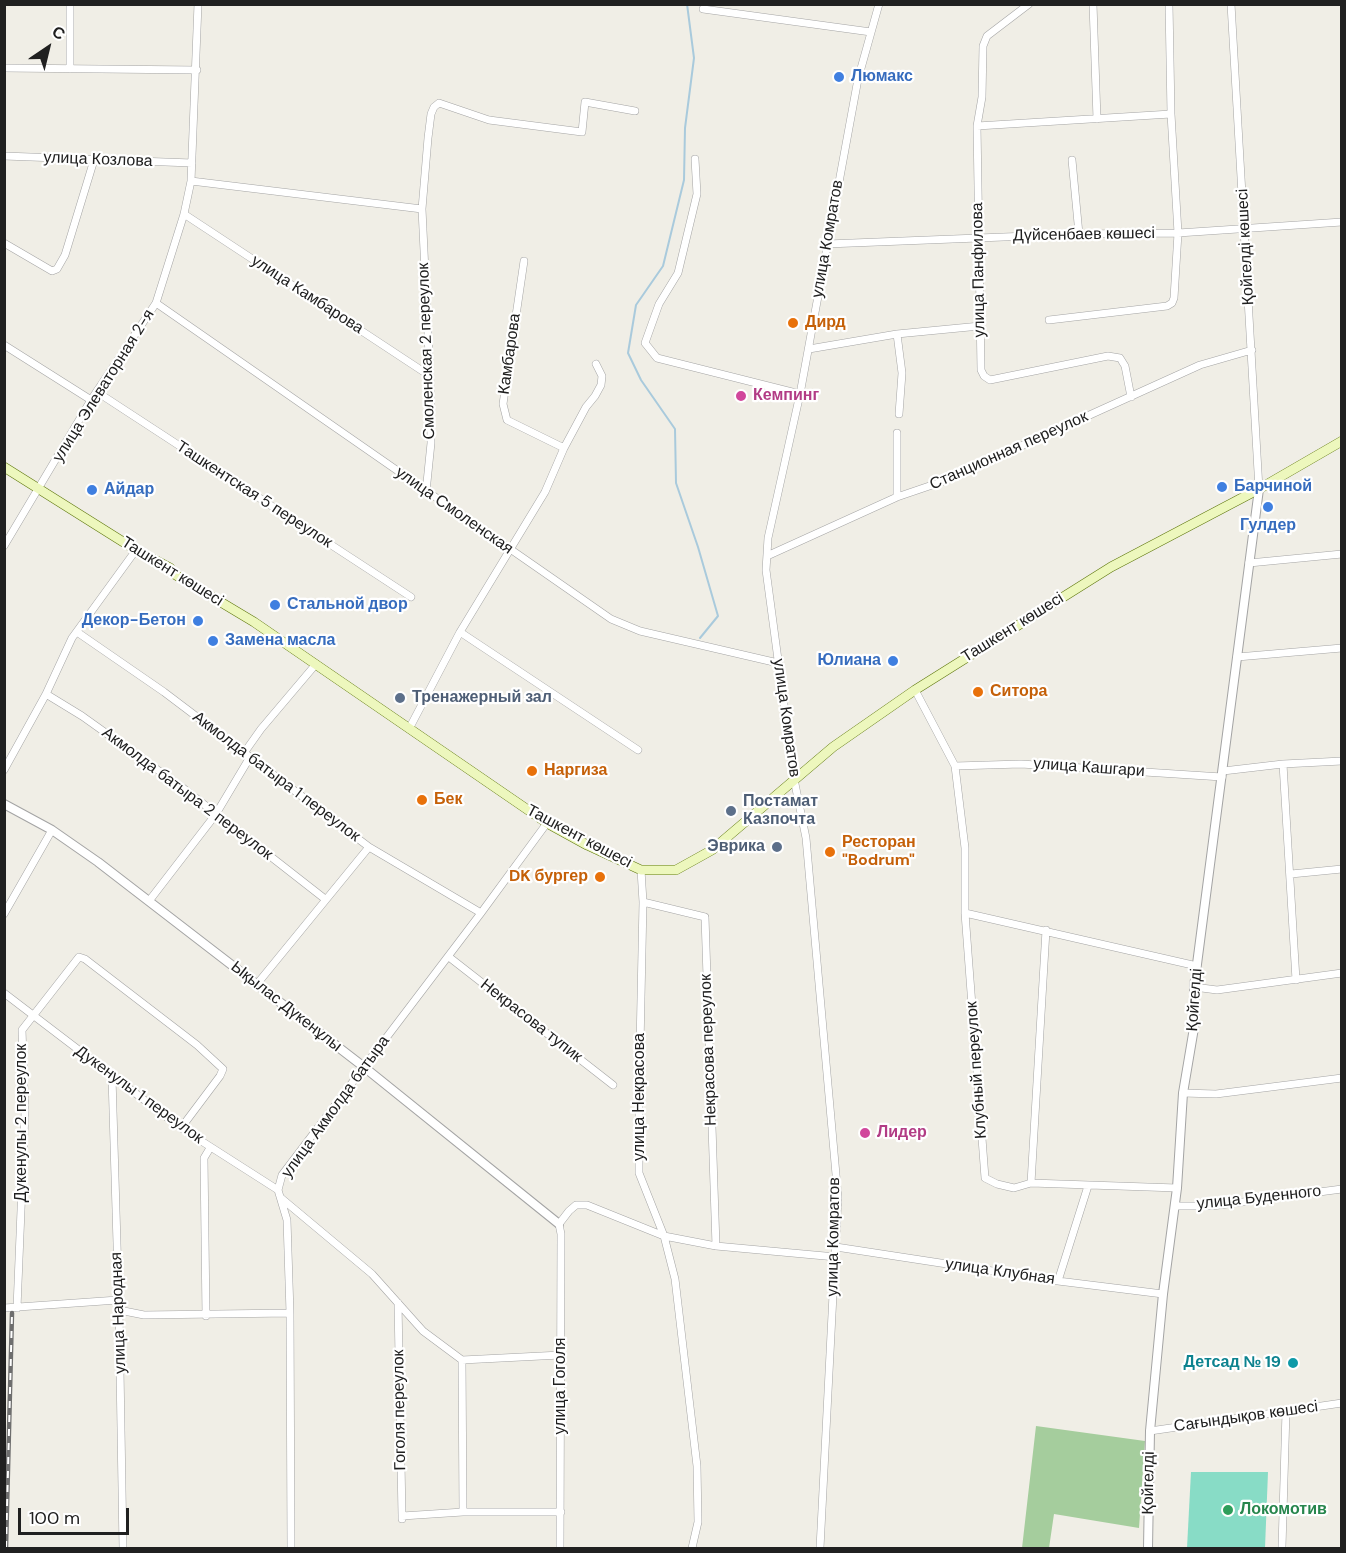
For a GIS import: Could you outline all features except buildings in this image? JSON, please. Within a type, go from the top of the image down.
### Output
[{"type":"main road","name":"Ташкент көшесі","points":[[4,467],[254,622],[547,823],[640,870],[676,870],[712,850],[833,747],[915,690],[1111,567],[1259,489],[1341,441]]},
{"type":"street","points":[[70,4],[70,69]]},
{"type":"street","name":"улица Элеваторная 2-я","points":[[4,546],[91,400],[156,303],[184,214],[191,181],[198,4]]},
{"type":"street","name":"улица Комратов","points":[[820,1548],[838,1197],[807,841],[794,779],[766,570],[768,538],[809,349],[858,79],[879,4]]},
{"type":"street","name":"улица Панфилова","points":[[1029,4],[987,36],[983,46],[982,97],[977,126],[981,370],[990,380],[1108,356],[1120,358],[1125,366],[1131,397]]},
{"type":"street","points":[[1093,4],[1097,119]]},
{"type":"street","points":[[1049,320],[1167,306],[1174,298],[1178,233],[1171,114],[1169,4]]},
{"type":"street","name":"Қойгелді көшесі","points":[[1231,4],[1259,489]]},
{"type":"street","points":[[703,9],[871,32]]},
{"type":"street","points":[[4,68],[197,70]]},
{"type":"street","name":"Смоленская 2 переулок","points":[[426,492],[431,443],[422,209],[431,114],[434,107],[439,103],[489,120],[582,132],[585,102],[635,111]]},
{"type":"street","points":[[977,126],[1171,114]]},
{"type":"street","name":"улица Козлова","points":[[4,156],[192,163]]},
{"type":"street","points":[[695,159],[697,194],[678,273],[659,304],[645,343],[657,358],[800,394]]},
{"type":"street","points":[[4,243],[52,271],[57,269],[65,255],[94,160]]},
{"type":"street","points":[[1072,160],[1079,234]]},
{"type":"street","points":[[191,181],[422,209]]},
{"type":"street","name":"улица Камбарова","points":[[184,214],[430,376]]},
{"type":"street","name":"Дүйсенбаев көшесі","points":[[827,244],[1079,234],[1178,233],[1341,222]]},
{"type":"street","name":"Камбарова","points":[[524,261],[503,404],[507,420],[564,448]]},
{"type":"street","name":"улица Смоленская","points":[[156,303],[611,619],[640,632],[778,663]]},
{"type":"street","points":[[809,349],[897,334],[980,326]]},
{"type":"street","points":[[897,334],[902,373],[899,414]]},
{"type":"street","points":[[4,345],[91,400]]},
{"type":"street","name":"Станционная переулок","points":[[767,556],[897,497],[944,481],[1200,365],[1252,350]]},
{"type":"street","points":[[409,729],[460,632],[545,492],[564,448],[601,385],[602,376],[596,364]]},
{"type":"street","name":"Ташкентская 5 переулок","points":[[97,392],[411,597]]},
{"type":"street","points":[[897,433],[897,497]]},
{"type":"street","name":"Қойгелді","points":[[1148,1548],[1150,1431],[1163,1294],[1178,1188],[1183,1093],[1196,1022],[1194,987],[1259,489]]},
{"type":"street","points":[[4,770],[77,632],[136,550]]},
{"type":"street","points":[[1249,563],[1341,554]]},
{"type":"street","name":"Акмолда батыра 1 переулок","points":[[77,632],[164,692],[369,847],[482,913]]},
{"type":"street","points":[[460,632],[638,750]]},
{"type":"street","points":[[1237,657],[1341,648]]},
{"type":"street","points":[[149,901],[216,814],[261,729],[316,664]]},
{"type":"street","name":"Клубный переулок","points":[[915,690],[955,766],[965,848],[965,913],[985,1178],[1014,1188],[1031,1183],[1178,1188]]},
{"type":"street","name":"Акмолда батыра 2 переулок","points":[[46,694],[82,716],[216,814],[326,899]]},
{"type":"street","name":"улица Кашгари","points":[[955,766],[1021,764],[1222,774],[1284,764],[1341,761]]},
{"type":"street","points":[[1284,764],[1296,980]]},
{"type":"street","name":"Ықылас Дүкенұлы","points":[[4,804],[52,830],[98,862],[364,1067],[559,1224]]},
{"type":"street","name":"улица Акмолда батыра","points":[[291,1548],[290,1312],[287,1220],[279,1194],[282,1175],[449,957],[547,823]]},
{"type":"street","points":[[5,913],[52,830]]},
{"type":"street","points":[[257,984],[369,847]]},
{"type":"street","points":[[1291,874],[1341,868]]},
{"type":"street","name":"улица Некрасова","points":[[640,870],[643,902],[639,1173],[664,1236],[675,1279],[697,1466],[698,1522],[692,1548]]},
{"type":"street","name":"Некрасова переулок","points":[[643,902],[705,917],[716,1246]]},
{"type":"street","points":[[965,913],[1197,966]]},
{"type":"street","points":[[1031,1183],[1046,930]]},
{"type":"street","name":"Дукенулы 2 переулок","points":[[17,1308],[25,1112],[22,1030],[79,957],[85,959],[197,1045],[223,1069],[181,1128]]},
{"type":"street","name":"Некрасова тупик","points":[[449,957],[613,1084]]},
{"type":"street","points":[[1194,987],[1217,990],[1341,973]]},
{"type":"street","name":"Дукенулы 1 переулок","points":[[4,993],[181,1128],[279,1194]]},
{"type":"street","name":"улица Народная","points":[[112,1077],[120,1310],[123,1548]]},
{"type":"street","points":[[1183,1093],[1216,1094],[1341,1078]]},
{"type":"street","points":[[206,1316],[204,1158],[210,1148]]},
{"type":"street","points":[[1058,1281],[1088,1186]]},
{"type":"street","name":"улица Буденного","points":[[1176,1206],[1212,1206],[1341,1189]]},
{"type":"street","name":"Гоголя переулок","points":[[279,1194],[372,1274],[423,1331],[462,1360]]},
{"type":"street","points":[[559,1224],[576,1205],[587,1205],[664,1236],[716,1246],[762,1248],[836,1257]]},
{"type":"street","name":"улица Гоголя","points":[[559,1224],[561,1234],[560,1548]]},
{"type":"street","name":"улица Клубная","points":[[836,1247],[1058,1281],[1163,1294]]},
{"type":"street","points":[[4,1308],[118,1300]]},
{"type":"street","name":"Гоголя переулок","points":[[398,1303],[402,1518],[463,1512],[561,1512]]},
{"type":"street","points":[[120,1310],[144,1315],[206,1316],[290,1312]]},
{"type":"street","points":[[463,1512],[462,1360],[561,1355]]},
{"type":"street","name":"Сағындықов көшесі","points":[[1150,1431],[1341,1403]]},
{"type":"street","points":[[1282,1547],[1286,1411]]},
{"type":"green space","points":[[1036,1426],[1145,1441],[1139,1528],[1054,1514],[1049,1548],[1022,1548]]},
{"type":"green space","name":"Локомотив","points":[[1191,1472],[1268,1472],[1265,1548],[1187,1548]]},
{"type":"waterway","points":[[687,4],[694,58],[685,128],[684,180],[663,266],[636,305],[628,353],[641,380],[675,429],[676,483],[718,616],[700,638]]},
{"type":"railway","points":[[6,1548],[12,1313]]},
{"type":"place","name":"Люмакс","points":[[839,77]]},
{"type":"place","name":"Дирд","points":[[793,323]]},
{"type":"place","name":"Кемпинг","points":[[741,396]]},
{"type":"place","name":"Барчиной","points":[[1222,487]]},
{"type":"place","name":"Айдар","points":[[92,490]]},
{"type":"place","name":"Гулдер","points":[[1268,507]]},
{"type":"place","name":"Стальной двор","points":[[275,605]]},
{"type":"place","name":"Декор-Бетон","points":[[198,621]]},
{"type":"place","name":"Замена масла","points":[[213,641]]},
{"type":"place","name":"Юлиана","points":[[893,661]]},
{"type":"place","name":"Ситора","points":[[978,692]]},
{"type":"place","name":"Тренажерный зал","points":[[400,698]]},
{"type":"place","name":"Наргиза","points":[[532,771]]},
{"type":"place","name":"Бек","points":[[422,800]]},
{"type":"place","name":"Постамат Казпочта","points":[[731,811]]},
{"type":"place","name":"Эврика","points":[[777,847]]},
{"type":"place","name":"Ресторан \"Bodrum\"","points":[[830,852]]},
{"type":"place","name":"DK бургер","points":[[600,877]]},
{"type":"place","name":"Лидер","points":[[865,1133]]},
{"type":"place","name":"Детсад № 19","points":[[1293,1363]]},
{"type":"place","name":"Локомотив","points":[[1228,1510]]}]
